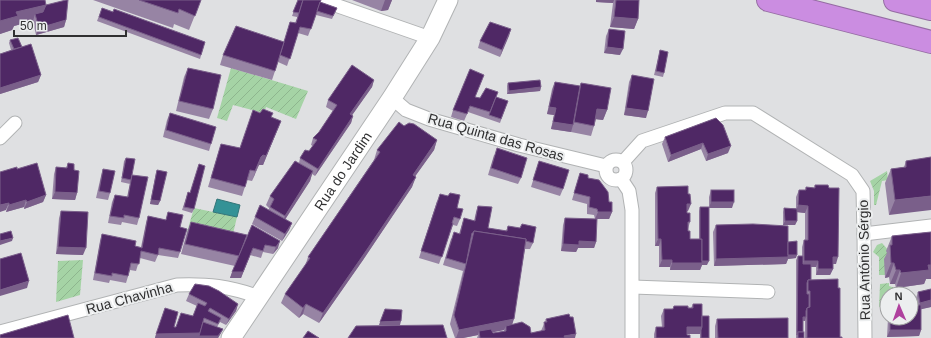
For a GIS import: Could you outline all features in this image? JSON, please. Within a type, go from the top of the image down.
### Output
[{"type":"highway","points":[[768,0],[931,42]]},
{"type":"highway","points":[[895,0],[931,9]]},
{"type":"main road","name":"Rua do Jardim","points":[[231,338],[392,98],[430,38],[448,0]]},
{"type":"street","points":[[321,0],[430,38]]},
{"type":"street","name":"Rua Quinta das Rosas","points":[[392,98],[406,110],[429,119],[519,145],[606,166]]},
{"type":"street","name":"Rua António Sérgio","points":[[623,162],[642,141],[725,113],[753,113],[852,175],[863,191],[865,338]]},
{"type":"street","points":[[0,138],[15,123]]},
{"type":"street","points":[[616,160],[623,162],[626,168],[625,174],[621,179],[615,180],[609,178],[606,173],[606,166],[610,161],[616,160]]},
{"type":"street","points":[[621,179],[629,191],[632,210],[632,338]]},
{"type":"street","points":[[864,234],[931,226]]},
{"type":"street","name":"Rua Chavinha","points":[[0,332],[177,285],[201,284],[225,287],[259,297]]},
{"type":"street","points":[[633,287],[768,292]]},
{"type":"green space","points":[[231,68],[308,91],[296,119],[266,107],[264,113],[233,105],[227,121],[217,118]]},
{"type":"green space","points":[[887,171],[888,180],[882,181],[876,205],[874,205],[874,191],[870,181]]},
{"type":"green space","points":[[194,208],[237,217],[231,242],[187,232]]},
{"type":"green space","points":[[882,243],[889,251],[885,275],[879,275],[879,257],[873,252],[877,245]]},
{"type":"green space","points":[[83,260],[80,295],[56,302],[58,261]]},
{"type":"green space","points":[[889,283],[889,286],[880,286],[880,284]]},
{"type":"water","points":[[217,199],[240,205],[237,217],[213,212]]},
{"type":"building","points":[[0,0],[45,0],[46,5],[16,12],[18,16],[0,21]]},
{"type":"building","points":[[68,0],[66,20],[39,28],[35,14],[43,12],[46,5]]},
{"type":"building","points":[[139,0],[201,0],[195,16],[179,9],[178,13]]},
{"type":"building","points":[[298,0],[303,0],[299,13],[293,12]]},
{"type":"building","points":[[303,0],[321,0],[311,29],[300,27],[290,59],[280,55],[290,22],[296,23]]},
{"type":"building","points":[[616,0],[639,0],[638,19],[614,17]]},
{"type":"building","points":[[320,2],[337,8],[333,16],[317,11]]},
{"type":"building","points":[[102,8],[113,12],[114,9],[205,42],[201,55],[99,17]]},
{"type":"building","points":[[490,22],[511,29],[502,50],[480,41]]},
{"type":"building","points":[[236,26],[284,42],[275,71],[223,55]]},
{"type":"building","points":[[609,29],[625,31],[623,49],[607,47]]},
{"type":"building","points":[[18,38],[22,47],[14,49],[10,40]]},
{"type":"building","points":[[31,44],[41,75],[0,88],[0,54]]},
{"type":"building","points":[[660,50],[668,52],[664,73],[656,71]]},
{"type":"building","points":[[352,65],[374,80],[350,114],[353,116],[318,169],[300,158],[305,150],[309,151],[317,140],[313,138],[319,132],[337,105],[328,100]]},
{"type":"building","points":[[188,68],[221,75],[213,109],[179,101]]},
{"type":"building","points":[[470,69],[484,75],[475,97],[480,98],[486,88],[498,92],[490,112],[470,106],[467,114],[453,110]]},
{"type":"building","points":[[632,75],[654,79],[648,111],[626,108]]},
{"type":"building","points":[[540,80],[541,87],[509,91],[508,83]]},
{"type":"building","points":[[555,82],[580,86],[573,125],[553,122],[556,108],[549,107]]},
{"type":"building","points":[[581,83],[611,88],[607,110],[597,109],[594,126],[574,122]]},
{"type":"building","points":[[496,97],[508,101],[501,119],[489,115]]},
{"type":"building","points":[[263,109],[273,113],[271,117],[281,121],[266,156],[263,155],[261,157],[255,171],[250,170],[245,187],[211,178],[221,144],[240,148],[253,110],[260,113]]},
{"type":"building","points":[[170,113],[216,127],[211,144],[166,130]]},
{"type":"building","points":[[716,118],[723,125],[731,146],[708,154],[703,143],[671,155],[665,137]]},
{"type":"building","points":[[399,122],[404,126],[409,123],[414,124],[437,140],[413,175],[416,177],[323,313],[306,304],[303,308],[285,294],[310,258],[308,257],[380,152],[377,150]]},
{"type":"building","points":[[497,148],[527,158],[521,178],[491,168]]},
{"type":"building","points":[[931,157],[931,196],[895,200],[891,169],[906,167],[906,161]]},
{"type":"building","points":[[126,158],[135,159],[131,180],[122,178]]},
{"type":"building","points":[[295,161],[313,171],[285,216],[270,207],[274,199],[270,196]]},
{"type":"building","points":[[539,161],[569,170],[563,189],[533,180]]},
{"type":"building","points":[[37,163],[46,195],[27,202],[26,200],[9,205],[9,203],[0,205],[0,172]]},
{"type":"building","points":[[68,163],[74,164],[74,170],[79,171],[77,193],[55,192],[56,167],[67,168]]},
{"type":"building","points":[[199,164],[205,166],[194,209],[184,207],[188,192],[190,193]]},
{"type":"building","points":[[103,169],[115,171],[110,193],[99,191]]},
{"type":"building","points":[[157,170],[167,172],[160,201],[151,200]]},
{"type":"building","points":[[580,173],[588,175],[588,178],[599,180],[608,192],[609,202],[612,202],[612,212],[598,212],[597,209],[589,207],[590,197],[574,193]]},
{"type":"building","points":[[132,175],[148,177],[139,218],[124,215],[124,218],[110,216],[115,195],[128,197]]},
{"type":"building","points":[[815,185],[828,185],[829,188],[839,188],[838,257],[833,257],[833,269],[818,269],[818,261],[804,261],[804,240],[808,240],[808,206],[798,205],[799,190],[806,190],[806,187],[815,188]]},
{"type":"building","points":[[688,186],[688,194],[690,194],[691,204],[687,204],[687,213],[690,213],[688,231],[690,231],[690,239],[702,239],[702,263],[672,263],[672,260],[662,260],[661,239],[658,239],[657,187]]},
{"type":"building","points":[[711,190],[734,190],[734,202],[711,202]]},
{"type":"building","points":[[450,193],[460,195],[457,208],[463,209],[460,219],[454,217],[442,257],[421,251],[440,194],[448,196]]},
{"type":"building","points":[[260,205],[292,223],[285,234],[255,217]]},
{"type":"building","points":[[478,206],[492,207],[488,228],[507,231],[508,226],[520,228],[522,224],[536,227],[533,243],[526,241],[526,239],[474,231],[472,233],[466,264],[446,258],[454,232],[460,234],[464,218],[475,221]]},
{"type":"building","points":[[700,207],[709,207],[709,261],[702,261]]},
{"type":"building","points":[[784,208],[797,209],[797,221],[785,221]]},
{"type":"building","points":[[61,211],[88,212],[86,248],[58,247]]},
{"type":"building","points":[[168,212],[183,215],[180,227],[187,229],[180,252],[159,248],[158,255],[141,251],[139,264],[131,263],[128,276],[112,273],[112,276],[95,273],[102,234],[136,241],[135,246],[142,248],[148,216],[166,220]]},
{"type":"building","points":[[565,218],[597,219],[596,242],[579,241],[579,245],[563,244]]},
{"type":"building","points":[[191,222],[247,235],[239,256],[185,244]]},
{"type":"building","points":[[753,224],[788,226],[788,257],[716,259],[716,225]]},
{"type":"building","points":[[252,225],[280,241],[276,247],[265,245],[263,251],[253,248],[243,272],[232,272]]},
{"type":"building","points":[[11,231],[13,238],[0,241],[0,234]]},
{"type":"building","points":[[474,231],[526,239],[514,319],[459,330],[454,315]]},
{"type":"building","points":[[931,232],[931,265],[928,265],[929,270],[901,273],[900,270],[896,270],[894,263],[891,263],[890,245],[892,245],[892,236]]},
{"type":"building","points":[[797,241],[797,255],[788,255],[788,242]]},
{"type":"building","points":[[21,253],[29,281],[0,290],[0,259]]},
{"type":"building","points":[[798,256],[803,256],[803,264],[811,264],[811,280],[808,280],[807,283],[809,307],[806,311],[806,317],[803,317],[803,332],[798,332],[797,335]]},
{"type":"building","points":[[838,279],[838,288],[840,288],[840,337],[842,338],[807,338],[807,308],[810,307],[808,280]]},
{"type":"building","points":[[195,284],[209,286],[238,304],[229,319],[210,308],[208,311],[221,318],[218,324],[204,318],[200,333],[156,334],[165,308],[178,312],[174,327],[176,327],[181,313],[193,316],[198,303],[205,306],[207,303],[189,294]]},
{"type":"building","points":[[931,289],[931,300],[920,303],[919,292]]},
{"type":"building","points":[[693,304],[702,304],[702,327],[687,327],[687,335],[690,335],[690,338],[656,338],[656,327],[664,327],[664,309],[673,309],[674,306],[688,306],[688,308],[693,308]]},
{"type":"building","points":[[919,305],[921,305],[921,330],[890,330],[890,326],[919,326]]},
{"type":"building","points":[[385,309],[402,310],[401,321],[380,322]]},
{"type":"building","points":[[569,314],[570,317],[573,317],[576,334],[564,336],[565,338],[480,338],[479,331],[491,329],[493,333],[506,331],[506,326],[522,322],[530,327],[531,333],[545,330],[544,322],[547,322],[546,319]]},
{"type":"building","points":[[68,315],[74,338],[0,338],[0,335]]},
{"type":"building","points":[[702,316],[709,316],[709,338],[701,338]]},
{"type":"building","points":[[788,318],[788,338],[718,338],[717,319]]},
{"type":"building","points":[[203,322],[223,329],[218,336],[199,336]]},
{"type":"building","points":[[443,325],[447,338],[348,338],[356,326]]},
{"type":"building","points":[[308,331],[319,338],[303,338]]},
{"type":"building","points":[[798,332],[804,332],[804,338],[798,338]]}]
